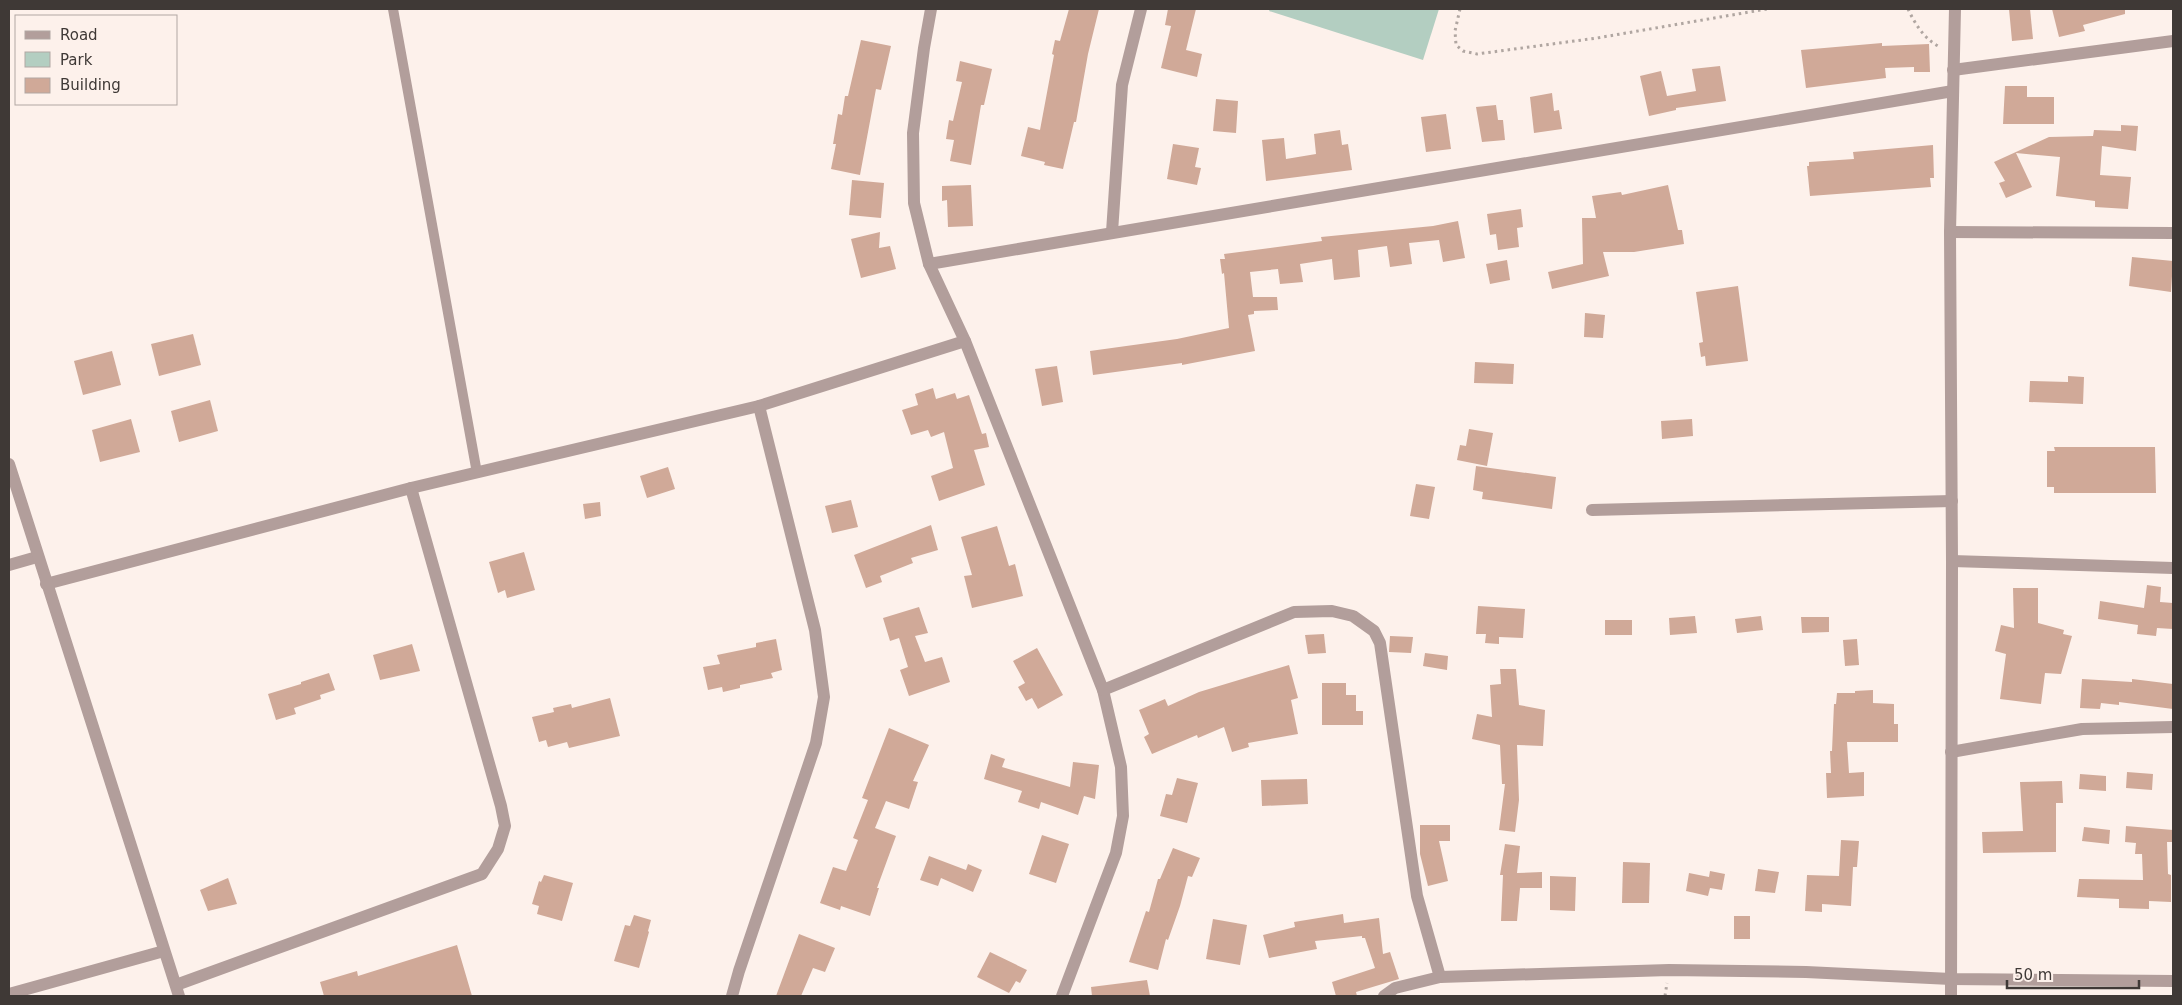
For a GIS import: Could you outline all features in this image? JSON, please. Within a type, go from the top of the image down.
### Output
[{"type":"street","points":[[931,9],[913,133],[914,203],[929,264],[965,341],[1103,690],[1121,767],[1123,816],[1116,853],[1062,996]]},
{"type":"street","points":[[1112,232],[1122,85],[1141,9]]},
{"type":"street","points":[[1952,996],[1950,232],[1955,9]]},
{"type":"street","points":[[1953,70],[2173,41]]},
{"type":"street","points":[[929,264],[1952,91]]},
{"type":"street","points":[[1950,232],[2173,233]]},
{"type":"street","points":[[46,584],[411,488],[759,406],[965,341]]},
{"type":"street","points":[[732,996],[816,743],[824,697],[815,630],[759,406]]},
{"type":"street","points":[[9,464],[37,557],[177,991],[482,874],[498,849],[504,826],[501,806],[411,488]]},
{"type":"street","points":[[1592,510],[1952,501]]},
{"type":"street","points":[[9,565],[37,557]]},
{"type":"street","points":[[1952,561],[2173,568]]},
{"type":"street","points":[[1103,690],[1294,612],[1332,611],[1346,614],[1353,616],[1374,631],[1380,643],[1418,896],[1440,977]]},
{"type":"street","points":[[1951,752],[2082,729],[2173,726]]},
{"type":"street","points":[[9,994],[164,951]]},
{"type":"street","points":[[1384,996],[1395,988],[1440,977],[1669,970],[1806,972],[1951,979],[2173,981]]},
{"type":"lane","points":[[392,9],[477,473]]},
{"type":"path","points":[[1460,9],[1455,31],[1456,45],[1463,51],[1476,54],[1597,38],[1768,9]]},
{"type":"path","points":[[1908,9],[1916,24],[1934,44],[1954,55]]},
{"type":"green space","points":[[1270,9],[1439,9],[1423,60],[1269,11]]},
{"type":"building","points":[[1069,9],[1099,9],[1088,54],[1076,122],[1074,122],[1063,169],[1044,165],[1045,162],[1021,156],[1028,127],[1040,130],[1055,40],[1060,41]]},
{"type":"building","points":[[1168,9],[1196,9],[1186,50],[1202,54],[1197,77],[1161,68],[1171,26],[1165,25]]},
{"type":"building","points":[[2009,9],[2030,9],[2033,39],[2012,41]]},
{"type":"building","points":[[2052,9],[2125,9],[2125,14],[2083,25],[2085,31],[2059,37]]},
{"type":"building","points":[[861,40],[891,46],[881,90],[876,89],[860,175],[831,169],[836,144],[833,144],[838,114],[842,115],[845,96],[848,96]]},
{"type":"building","points":[[1882,43],[1882,46],[1929,44],[1930,72],[1914,72],[1914,67],[1885,68],[1886,78],[1806,88],[1801,50]]},
{"type":"building","points":[[960,61],[992,69],[984,105],[981,105],[971,165],[950,161],[954,140],[946,139],[949,120],[953,121],[962,82],[956,81]]},
{"type":"building","points":[[1720,66],[1726,101],[1676,108],[1676,110],[1649,116],[1640,76],[1661,71],[1667,96],[1696,91],[1692,69]]},
{"type":"building","points":[[2005,86],[2027,86],[2027,97],[2054,97],[2054,124],[2003,124]]},
{"type":"building","points":[[1552,93],[1554,111],[1559,110],[1562,129],[1534,133],[1530,97]]},
{"type":"building","points":[[1216,99],[1238,101],[1236,133],[1213,131]]},
{"type":"building","points":[[1496,105],[1498,120],[1503,120],[1505,140],[1482,142],[1476,107]]},
{"type":"building","points":[[1446,114],[1451,149],[1426,152],[1421,117]]},
{"type":"building","points":[[2121,125],[2138,126],[2136,151],[2102,146],[2100,175],[2131,177],[2128,209],[2095,207],[2095,201],[2056,196],[2060,157],[2016,153],[2032,187],[2006,198],[1999,183],[2005,181],[1994,162],[2049,137],[2093,136],[2094,130],[2121,131]]},
{"type":"building","points":[[1340,130],[1342,145],[1348,144],[1352,170],[1266,181],[1262,140],[1284,138],[1286,159],[1316,154],[1314,134]]},
{"type":"building","points":[[1173,144],[1199,148],[1195,167],[1201,168],[1197,185],[1167,179]]},
{"type":"building","points":[[1933,145],[1934,178],[1930,178],[1931,187],[1810,196],[1807,166],[1809,166],[1809,162],[1854,159],[1853,152]]},
{"type":"building","points":[[852,180],[884,183],[881,218],[849,215]]},
{"type":"building","points":[[971,185],[973,226],[948,227],[947,200],[942,201],[942,186]]},
{"type":"building","points":[[1668,185],[1678,230],[1682,230],[1684,244],[1634,252],[1603,252],[1609,276],[1552,289],[1548,272],[1583,264],[1582,218],[1596,218],[1592,196],[1621,192],[1622,195]]},
{"type":"building","points":[[1521,209],[1523,227],[1517,228],[1519,247],[1498,250],[1496,234],[1490,235],[1487,214]]},
{"type":"building","points":[[1458,221],[1465,258],[1443,262],[1439,240],[1409,243],[1412,264],[1390,267],[1387,246],[1358,250],[1360,277],[1334,280],[1332,259],[1300,264],[1303,282],[1280,284],[1278,269],[1250,272],[1253,297],[1277,297],[1278,310],[1254,311],[1254,314],[1248,315],[1255,351],[1182,365],[1182,363],[1093,375],[1090,351],[1177,339],[1229,328],[1224,273],[1222,274],[1220,259],[1225,259],[1224,254],[1322,241],[1321,237],[1433,226]]},
{"type":"building","points":[[880,232],[879,248],[890,246],[896,269],[861,278],[851,239]]},
{"type":"building","points":[[2132,257],[2173,261],[2171,292],[2129,286]]},
{"type":"building","points":[[1507,260],[1510,280],[1490,284],[1486,264]]},
{"type":"building","points":[[1738,286],[1748,361],[1706,366],[1705,356],[1701,357],[1699,343],[1703,342],[1696,292]]},
{"type":"building","points":[[1585,313],[1605,315],[1603,338],[1584,337]]},
{"type":"building","points":[[193,334],[201,365],[159,376],[151,344]]},
{"type":"building","points":[[112,351],[121,385],[83,395],[74,361]]},
{"type":"building","points":[[1475,362],[1514,364],[1513,384],[1474,383]]},
{"type":"building","points":[[1057,366],[1063,402],[1042,406],[1035,369]]},
{"type":"building","points":[[2068,376],[2084,377],[2083,404],[2029,402],[2030,381],[2068,382]]},
{"type":"building","points":[[933,388],[936,399],[955,393],[957,399],[969,395],[982,434],[986,433],[989,447],[974,450],[985,485],[939,501],[931,476],[953,468],[944,432],[931,437],[928,430],[911,435],[902,410],[918,405],[915,394]]},
{"type":"building","points":[[210,400],[218,431],[179,442],[171,411]]},
{"type":"building","points":[[131,419],[140,452],[100,462],[92,430]]},
{"type":"building","points":[[1692,419],[1693,436],[1662,439],[1661,421]]},
{"type":"building","points":[[1469,429],[1493,433],[1487,466],[1457,460],[1460,445],[1466,446]]},
{"type":"building","points":[[2054,447],[2155,447],[2156,493],[2054,493],[2054,487],[2047,487],[2047,451],[2055,451]]},
{"type":"building","points":[[1476,466],[1556,477],[1552,509],[1482,499],[1483,492],[1473,490]]},
{"type":"building","points":[[668,467],[675,489],[647,498],[640,476]]},
{"type":"building","points":[[1416,484],[1435,487],[1429,519],[1410,516]]},
{"type":"building","points":[[851,500],[858,527],[832,533],[825,506]]},
{"type":"building","points":[[600,502],[601,516],[585,519],[583,504]]},
{"type":"building","points":[[931,525],[938,550],[911,558],[913,563],[880,576],[882,582],[866,588],[854,555]]},
{"type":"building","points":[[997,526],[1009,566],[1015,564],[1023,596],[972,608],[964,576],[972,575],[961,537]]},
{"type":"building","points":[[524,552],[535,590],[507,598],[505,590],[498,593],[489,562]]},
{"type":"building","points":[[2147,585],[2161,587],[2160,602],[2173,603],[2173,629],[2157,628],[2156,636],[2137,634],[2138,625],[2098,619],[2100,601],[2144,608]]},
{"type":"building","points":[[2013,588],[2038,588],[2038,623],[2064,630],[2063,634],[2072,636],[2061,674],[2045,673],[2041,704],[2000,699],[2006,654],[1995,651],[2001,625],[2014,628]]},
{"type":"building","points":[[1478,606],[1525,609],[1523,638],[1499,637],[1499,644],[1485,643],[1486,634],[1476,634]]},
{"type":"building","points":[[919,607],[928,633],[915,636],[925,662],[942,657],[950,682],[909,696],[900,670],[908,667],[899,638],[890,641],[883,618]]},
{"type":"building","points":[[1695,616],[1697,633],[1670,635],[1669,618]]},
{"type":"building","points":[[1761,616],[1763,630],[1737,633],[1735,619]]},
{"type":"building","points":[[1801,617],[1829,617],[1829,632],[1802,633]]},
{"type":"building","points":[[1605,620],[1632,620],[1632,635],[1605,635]]},
{"type":"building","points":[[1324,634],[1326,653],[1308,654],[1305,635]]},
{"type":"building","points":[[1390,636],[1413,637],[1411,653],[1389,652]]},
{"type":"building","points":[[776,639],[782,670],[771,673],[773,678],[740,685],[740,688],[723,692],[722,687],[708,690],[703,667],[720,664],[717,655],[756,647],[756,643]]},
{"type":"building","points":[[1857,639],[1859,665],[1845,666],[1843,640]]},
{"type":"building","points":[[412,644],[420,671],[380,680],[373,655]]},
{"type":"building","points":[[1037,648],[1063,695],[1038,709],[1032,698],[1026,701],[1018,687],[1025,683],[1013,661]]},
{"type":"building","points":[[1425,653],[1448,656],[1447,670],[1423,666]]},
{"type":"building","points":[[1289,665],[1298,698],[1291,700],[1298,734],[1248,743],[1249,747],[1232,752],[1224,727],[1198,738],[1197,735],[1152,754],[1144,737],[1149,734],[1139,710],[1165,699],[1168,706],[1199,692]]},
{"type":"building","points":[[1500,669],[1516,669],[1519,705],[1545,710],[1543,746],[1517,745],[1519,800],[1515,832],[1499,830],[1505,784],[1502,784],[1500,745],[1472,739],[1477,714],[1492,717],[1490,685],[1501,684]]},
{"type":"building","points":[[329,673],[335,690],[320,695],[321,699],[294,708],[296,714],[276,720],[268,694]]},
{"type":"building","points":[[2082,679],[2132,682],[2132,679],[2173,684],[2173,709],[2119,702],[2119,705],[2101,703],[2100,709],[2080,708]]},
{"type":"building","points":[[1322,683],[1346,683],[1346,695],[1356,695],[1356,711],[1363,711],[1363,725],[1322,725]]},
{"type":"building","points":[[1873,690],[1873,703],[1894,704],[1894,724],[1898,724],[1898,742],[1847,742],[1849,773],[1864,772],[1864,796],[1827,798],[1826,773],[1831,773],[1830,751],[1832,751],[1834,704],[1836,704],[1837,693]]},
{"type":"building","points":[[610,698],[620,736],[569,748],[567,742],[548,747],[546,740],[539,742],[532,717],[554,712],[553,708],[571,704],[572,708]]},
{"type":"building","points":[[889,728],[929,745],[913,781],[918,782],[909,809],[886,801],[875,828],[896,836],[877,888],[879,888],[870,916],[841,906],[840,910],[820,903],[833,867],[846,871],[858,840],[853,838],[868,800],[862,798]]},
{"type":"building","points":[[991,754],[1005,759],[1002,767],[1070,787],[1073,762],[1099,765],[1095,799],[1084,796],[1078,815],[1041,802],[1039,809],[1018,802],[1022,791],[984,779]]},
{"type":"building","points":[[2127,772],[2153,774],[2152,790],[2126,788]]},
{"type":"building","points":[[2080,774],[2106,776],[2106,791],[2079,789]]},
{"type":"building","points":[[1177,778],[1198,783],[1187,823],[1160,816],[1166,794],[1172,795]]},
{"type":"building","points":[[1307,779],[1308,804],[1262,806],[1261,780]]},
{"type":"building","points":[[2062,781],[2063,803],[2056,803],[2056,852],[1983,853],[1982,832],[2023,831],[2020,782]]},
{"type":"building","points":[[1420,825],[1450,825],[1450,841],[1439,841],[1448,881],[1428,886],[1420,854]]},
{"type":"building","points":[[2126,826],[2173,830],[2173,842],[2167,842],[2168,874],[2171,875],[2171,902],[2149,901],[2149,909],[2119,908],[2119,899],[2077,897],[2079,879],[2143,880],[2142,854],[2135,854],[2136,843],[2125,842]]},
{"type":"building","points":[[2084,827],[2110,830],[2109,844],[2082,841]]},
{"type":"building","points":[[1042,835],[1069,844],[1056,883],[1029,874]]},
{"type":"building","points":[[1841,840],[1859,841],[1857,867],[1853,867],[1851,906],[1822,904],[1822,912],[1805,911],[1807,875],[1839,876]]},
{"type":"building","points":[[1505,844],[1520,846],[1517,873],[1542,872],[1542,888],[1520,888],[1517,921],[1501,921],[1503,875],[1500,875]]},
{"type":"building","points":[[1173,848],[1200,858],[1192,877],[1188,876],[1180,906],[1168,940],[1166,939],[1158,970],[1129,962],[1146,911],[1149,912],[1158,879],[1160,879]]},
{"type":"building","points":[[929,856],[966,870],[968,864],[982,870],[973,892],[941,878],[938,886],[920,880]]},
{"type":"building","points":[[1623,862],[1650,863],[1649,903],[1622,903]]},
{"type":"building","points":[[1758,869],[1779,872],[1775,893],[1755,891]]},
{"type":"building","points":[[1710,871],[1725,874],[1722,890],[1710,888],[1708,896],[1686,891],[1689,873],[1709,877]]},
{"type":"building","points":[[544,875],[573,883],[562,921],[537,914],[539,906],[532,904],[539,881],[541,882]]},
{"type":"building","points":[[1550,876],[1576,877],[1575,911],[1550,910]]},
{"type":"building","points":[[228,878],[237,904],[208,911],[200,890]]},
{"type":"building","points":[[1343,914],[1344,923],[1379,918],[1383,954],[1390,952],[1399,979],[1356,992],[1357,996],[1336,996],[1332,982],[1375,968],[1365,938],[1362,938],[1362,936],[1315,941],[1317,949],[1269,958],[1263,935],[1295,927],[1294,922]]},
{"type":"building","points":[[634,915],[651,920],[639,968],[614,961],[625,925],[630,926]]},
{"type":"building","points":[[1734,916],[1750,916],[1750,939],[1734,939]]},
{"type":"building","points":[[1213,919],[1247,925],[1240,965],[1206,959]]},
{"type":"building","points":[[799,934],[835,948],[825,972],[813,968],[801,996],[776,996]]},
{"type":"building","points":[[457,945],[472,996],[324,996],[320,982],[357,971],[358,976]]},
{"type":"building","points":[[990,952],[1027,970],[1020,983],[1016,981],[1009,993],[977,977]]},
{"type":"building","points":[[1147,980],[1150,996],[1092,996],[1091,987]]}]
